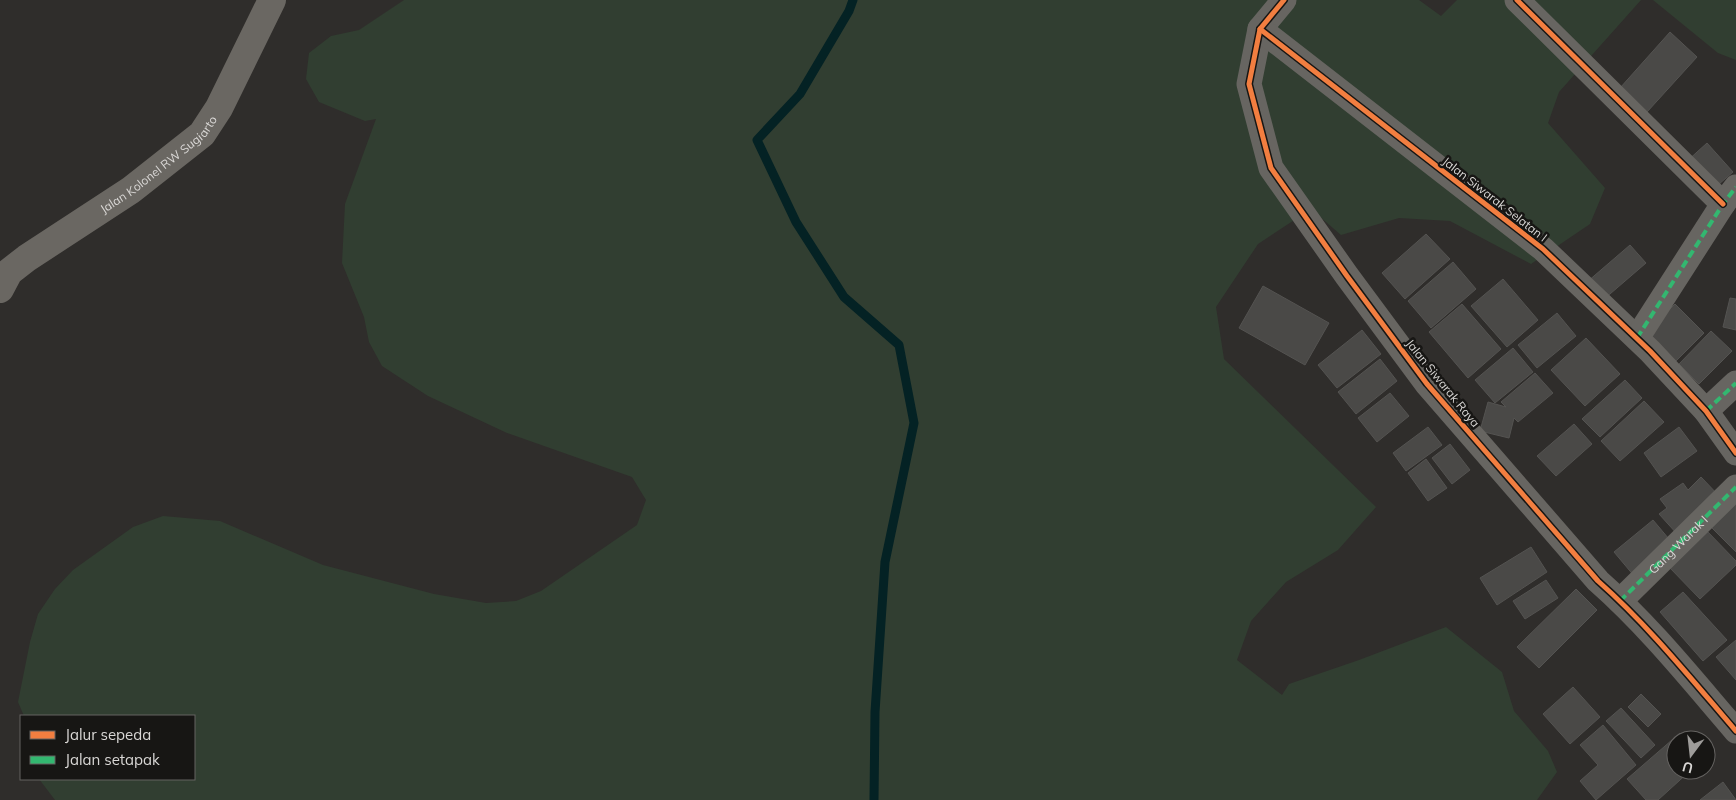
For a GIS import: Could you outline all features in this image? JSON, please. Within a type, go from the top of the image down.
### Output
[{"type":"main road","name":"Jalan Kolonel RW Sugiarto","points":[[0,289],[9,272],[27,258],[131,190],[202,134],[219,108],[272,0]]},
{"type":"street","name":"Jalan Siwarak Raya","points":[[1284,0],[1260,29],[1249,84],[1271,168],[1347,276],[1427,384],[1598,581],[1620,601],[1690,677],[1736,731]]},
{"type":"street","points":[[1517,0],[1729,196],[1637,338]]},
{"type":"street","name":"Jalan Siwarak Selatan I","points":[[1260,29],[1543,249],[1637,338],[1706,411],[1736,453]]},
{"type":"street","points":[[1706,411],[1736,383]]},
{"type":"street","name":"Gang Warak I","points":[[1620,601],[1736,487]]},
{"type":"green space","points":[[404,0],[1419,0],[1441,16],[1457,0],[1641,0],[1559,92],[1548,123],[1605,188],[1590,224],[1531,264],[1450,221],[1399,218],[1341,235],[1311,209],[1258,244],[1216,307],[1224,359],[1376,507],[1338,550],[1286,582],[1251,621],[1237,660],[1282,695],[1289,684],[1446,627],[1502,672],[1514,711],[1548,751],[1557,772],[1537,800],[55,800],[40,780],[195,780],[195,715],[24,715],[18,702],[30,642],[38,614],[55,589],[73,570],[133,527],[163,516],[220,521],[323,565],[434,594],[486,603],[516,601],[541,591],[637,525],[646,500],[632,477],[507,433],[428,396],[382,366],[369,342],[364,317],[342,263],[345,204],[376,119],[365,121],[319,102],[306,79],[309,53],[331,36],[359,30]]},
{"type":"green space","points":[[1653,0],[1736,0],[1736,60],[1718,53]]},
{"type":"building","points":[[1670,32],[1697,57],[1647,112],[1620,88]]},
{"type":"building","points":[[1707,143],[1733,172],[1711,191],[1686,162]]},
{"type":"building","points":[[1426,234],[1450,259],[1405,299],[1382,273]]},
{"type":"building","points":[[1630,245],[1646,263],[1603,300],[1587,282]]},
{"type":"building","points":[[1453,262],[1476,289],[1431,328],[1408,301]]},
{"type":"building","points":[[1503,279],[1538,320],[1507,347],[1471,306]]},
{"type":"building","points":[[1263,286],[1329,323],[1305,365],[1239,328]]},
{"type":"building","points":[[1730,298],[1736,299],[1736,330],[1723,327]]},
{"type":"building","points":[[1462,304],[1501,349],[1468,378],[1429,332]]},
{"type":"building","points":[[1675,304],[1704,333],[1676,361],[1647,332]]},
{"type":"building","points":[[1557,313],[1576,336],[1537,368],[1518,345]]},
{"type":"building","points":[[1362,330],[1381,354],[1337,388],[1318,365]]},
{"type":"building","points":[[1711,331],[1732,351],[1699,384],[1679,364]]},
{"type":"building","points":[[1586,338],[1620,374],[1585,406],[1551,370]]},
{"type":"building","points":[[1513,348],[1533,372],[1495,403],[1475,380]]},
{"type":"building","points":[[1380,359],[1397,381],[1356,414],[1338,392]]},
{"type":"building","points":[[1535,373],[1553,393],[1518,422],[1514,418],[1509,438],[1480,431],[1488,402],[1506,407],[1501,402]]},
{"type":"building","points":[[1625,380],[1642,398],[1600,437],[1582,419]]},
{"type":"building","points":[[1390,393],[1409,416],[1377,442],[1358,418]]},
{"type":"building","points":[[1644,401],[1664,422],[1620,461],[1601,441]]},
{"type":"building","points":[[1574,424],[1592,444],[1556,476],[1537,456]]},
{"type":"building","points":[[1428,427],[1442,445],[1406,471],[1393,453]]},
{"type":"building","points":[[1679,427],[1697,451],[1661,477],[1644,453]]},
{"type":"building","points":[[1450,444],[1470,470],[1452,484],[1432,458]]},
{"type":"building","points":[[1426,459],[1447,488],[1428,501],[1408,473]]},
{"type":"building","points":[[1701,477],[1721,498],[1678,535],[1659,514],[1667,508],[1660,499],[1683,483],[1688,490]]},
{"type":"building","points":[[1736,493],[1736,552],[1706,522]]},
{"type":"building","points":[[1653,520],[1674,545],[1635,577],[1614,552]]},
{"type":"building","points":[[1706,530],[1736,561],[1736,565],[1700,599],[1669,567]]},
{"type":"building","points":[[1531,547],[1547,572],[1497,605],[1480,578]]},
{"type":"building","points":[[1546,580],[1558,598],[1525,619],[1513,601]]},
{"type":"building","points":[[1576,589],[1597,610],[1539,668],[1517,647]]},
{"type":"building","points":[[1683,592],[1727,640],[1703,661],[1660,612]]},
{"type":"building","points":[[1736,640],[1736,680],[1716,657]]},
{"type":"building","points":[[1573,687],[1600,717],[1570,744],[1543,714]]},
{"type":"building","points":[[1641,694],[1661,714],[1648,727],[1628,707]]},
{"type":"building","points":[[1621,708],[1655,745],[1641,758],[1606,721]]},
{"type":"building","points":[[1603,725],[1636,765],[1596,800],[1580,781],[1598,765],[1580,745]]},
{"type":"building","points":[[1666,745],[1666,780],[1680,780],[1658,800],[1646,800],[1627,779]]},
{"type":"building","points":[[1723,782],[1736,800],[1700,800]]},
{"type":"waterway","points":[[853,0],[849,11],[800,94],[757,140],[796,222],[844,297],[899,345],[914,423],[885,562],[875,712],[874,800]]},
{"type":"marked path","points":[[1637,338],[1723,204],[1736,187]]},
{"type":"marked path","points":[[1706,411],[1736,383]]},
{"type":"marked path","points":[[1620,601],[1736,487]]},
{"type":"cycle path","points":[[1284,0],[1260,29],[1249,84],[1271,168],[1347,276],[1427,384],[1598,581],[1635,616],[1736,731]]},
{"type":"cycle path","points":[[1517,0],[1723,204]]},
{"type":"cycle path","points":[[1260,29],[1543,249],[1650,351],[1706,411],[1736,453]]}]
